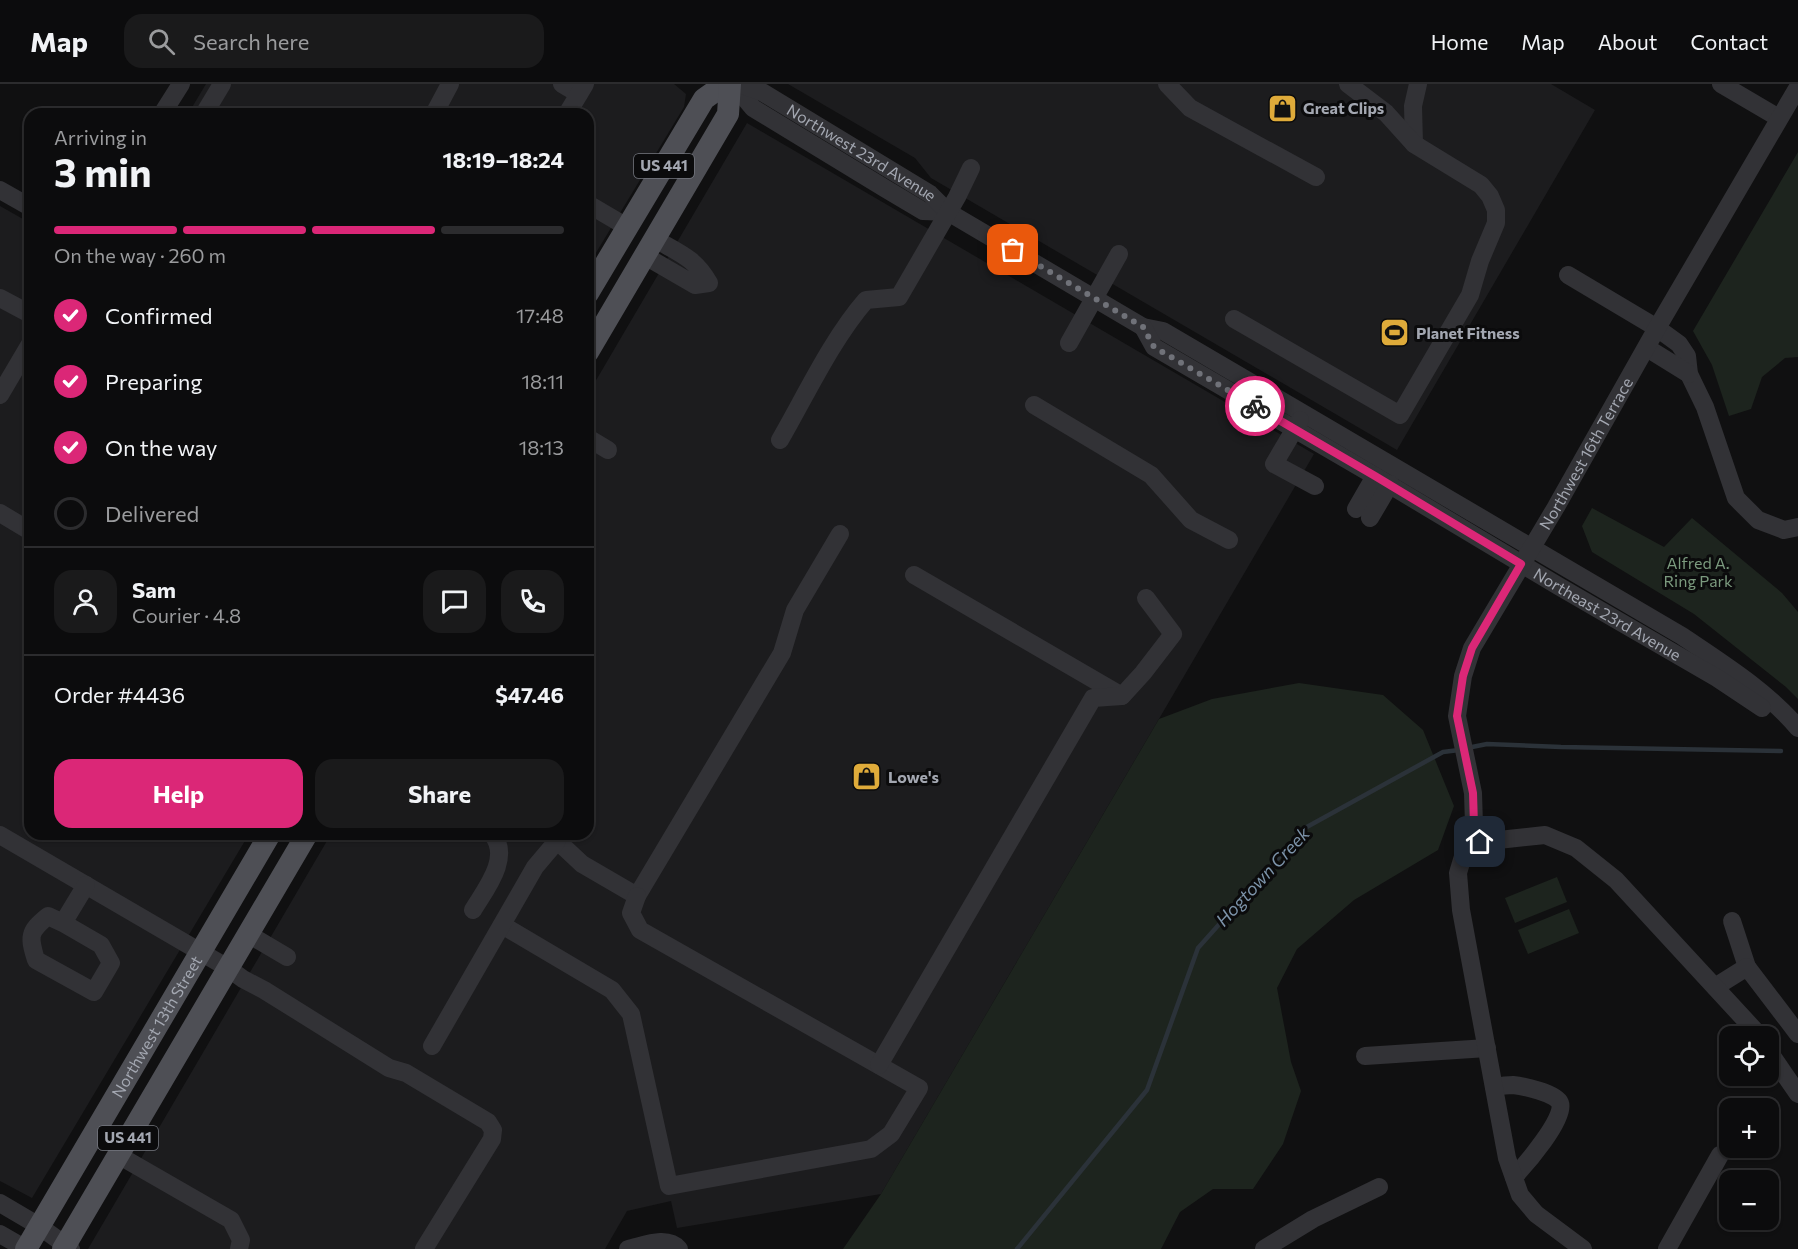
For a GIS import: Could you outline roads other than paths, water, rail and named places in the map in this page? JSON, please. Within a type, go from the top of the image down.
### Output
[{"type":"main road","name":"US 441","points":[[594,283],[704,99],[729,84]]},
{"type":"main road","name":"US 441","points":[[594,342],[728,114],[729,84]]},
{"type":"main road","name":"Northwest 13th Street","points":[[26,1249],[266,840]]},
{"type":"main road","name":"Northwest 13th Street","points":[[66,1248],[118,1155],[303,840]]},
{"type":"street","points":[[166,108],[180,84]]},
{"type":"street","points":[[208,108],[222,84]]},
{"type":"street","points":[[437,108],[450,84]]},
{"type":"street","points":[[562,84],[582,89],[571,108]]},
{"type":"street","name":"Northwest 23rd Avenue","points":[[729,84],[753,108],[886,189]]},
{"type":"street","name":"Northwest 23rd Avenue","points":[[739,84],[762,92],[921,188],[948,212]]},
{"type":"street","points":[[1167,84],[1190,108],[1316,177]]},
{"type":"street","points":[[1234,320],[1400,415],[1470,295],[1480,261],[1496,222],[1496,210],[1490,196],[1481,185],[1414,144],[1386,113],[1348,84]]},
{"type":"street","points":[[1414,144],[1413,106],[1418,84]]},
{"type":"street","points":[[1721,84],[1779,118]]},
{"type":"street","name":"Northwest 16th Terrace","points":[[1480,842],[1474,825],[1473,793],[1457,716],[1463,676],[1472,648],[1798,87]]},
{"type":"street","points":[[780,440],[857,311],[867,300],[898,297],[971,168]]},
{"type":"street","name":"Northeast 23rd Avenue","points":[[886,189],[923,210],[948,212],[1143,327],[1163,331],[1299,421],[1382,480],[1717,678],[1798,733]]},
{"type":"street","points":[[0,190],[24,204]]},
{"type":"street","points":[[594,208],[627,227]]},
{"type":"street","points":[[1069,343],[1119,254]]},
{"type":"street","points":[[1568,275],[1675,340],[1687,356],[1689,374],[1705,407],[1736,498],[1758,520],[1784,530],[1798,527]]},
{"type":"street","points":[[0,298],[24,311]]},
{"type":"street","points":[[1647,348],[1689,374]]},
{"type":"street","points":[[0,395],[24,355]]},
{"type":"street","points":[[1034,405],[1151,475],[1191,520],[1229,540]]},
{"type":"street","points":[[1299,421],[1274,464],[1315,486]]},
{"type":"street","name":"Northeast 23rd Avenue","points":[[1299,421],[1630,605],[1709,654],[1768,699],[1798,728]]},
{"type":"street","points":[[594,442],[608,450]]},
{"type":"street","points":[[1363,514],[1382,480]]},
{"type":"street","points":[[0,513],[24,527]]},
{"type":"street","points":[[502,926],[612,990],[631,1014],[669,1185],[871,1149],[891,1134],[919,1088],[640,930],[631,913],[637,896],[782,653],[795,609],[840,534]]},
{"type":"street","points":[[914,575],[1122,696]]},
{"type":"street","points":[[879,1065],[1093,698],[1122,696],[1143,674],[1173,634],[1146,598]]},
{"type":"street","points":[[0,835],[228,968],[243,980],[271,994],[389,1068],[406,1073],[488,1122],[493,1130],[492,1139],[424,1249]]},
{"type":"street","points":[[1583,1249],[1536,1215],[1520,1195],[1507,1158],[1461,910],[1458,873],[1464,853],[1480,842],[1545,835],[1576,848],[1616,880],[1751,1026]]},
{"type":"street","points":[[473,910],[495,873],[500,852],[496,840]]},
{"type":"street","points":[[432,1046],[551,840]]},
{"type":"street","points":[[556,840],[582,864],[637,896]]},
{"type":"street","points":[[63,923],[86,885]]},
{"type":"street","points":[[48,916],[63,923],[102,945],[111,963],[94,992],[36,960],[30,941],[36,926],[48,916]]},
{"type":"street","points":[[1732,921],[1747,967],[1798,1034]]},
{"type":"street","points":[[248,934],[287,957]]},
{"type":"street","points":[[1715,987],[1747,967]]},
{"type":"street","points":[[1365,1056],[1486,1048]]},
{"type":"street","points":[[1779,1066],[1798,1094]]},
{"type":"street","points":[[1494,1087],[1515,1085],[1529,1088],[1553,1096],[1559,1100],[1560,1104],[1560,1111],[1554,1124],[1534,1155],[1514,1177]]},
{"type":"street","points":[[118,1155],[231,1220],[241,1240],[239,1249]]},
{"type":"street","points":[[1667,1249],[1719,1157]]},
{"type":"street","points":[[1264,1249],[1312,1219],[1379,1187]]},
{"type":"street","points":[[0,1203],[39,1227],[66,1248]]},
{"type":"street","points":[[0,1234],[26,1249]]},
{"type":"street","points":[[628,1249],[664,1242],[672,1243],[679,1249]]},
{"type":"waterway","name":"Hogtown Creek","points":[[1467,748],[1487,744],[1781,751]]},
{"type":"waterway","name":"Hogtown Creek","points":[[1017,1249],[1147,1090],[1198,948],[1305,828],[1443,752],[1459,750]]},
{"type":"place","name":"Great Clips","points":[[1282,108]]},
{"type":"place","name":"Planet Fitness","points":[[1395,333]]},
{"type":"place","name":"Lowe's","points":[[867,777]]},
{"type":"park label","name":"Alfred A. Ring Park","points":[[1698,572]]}]
